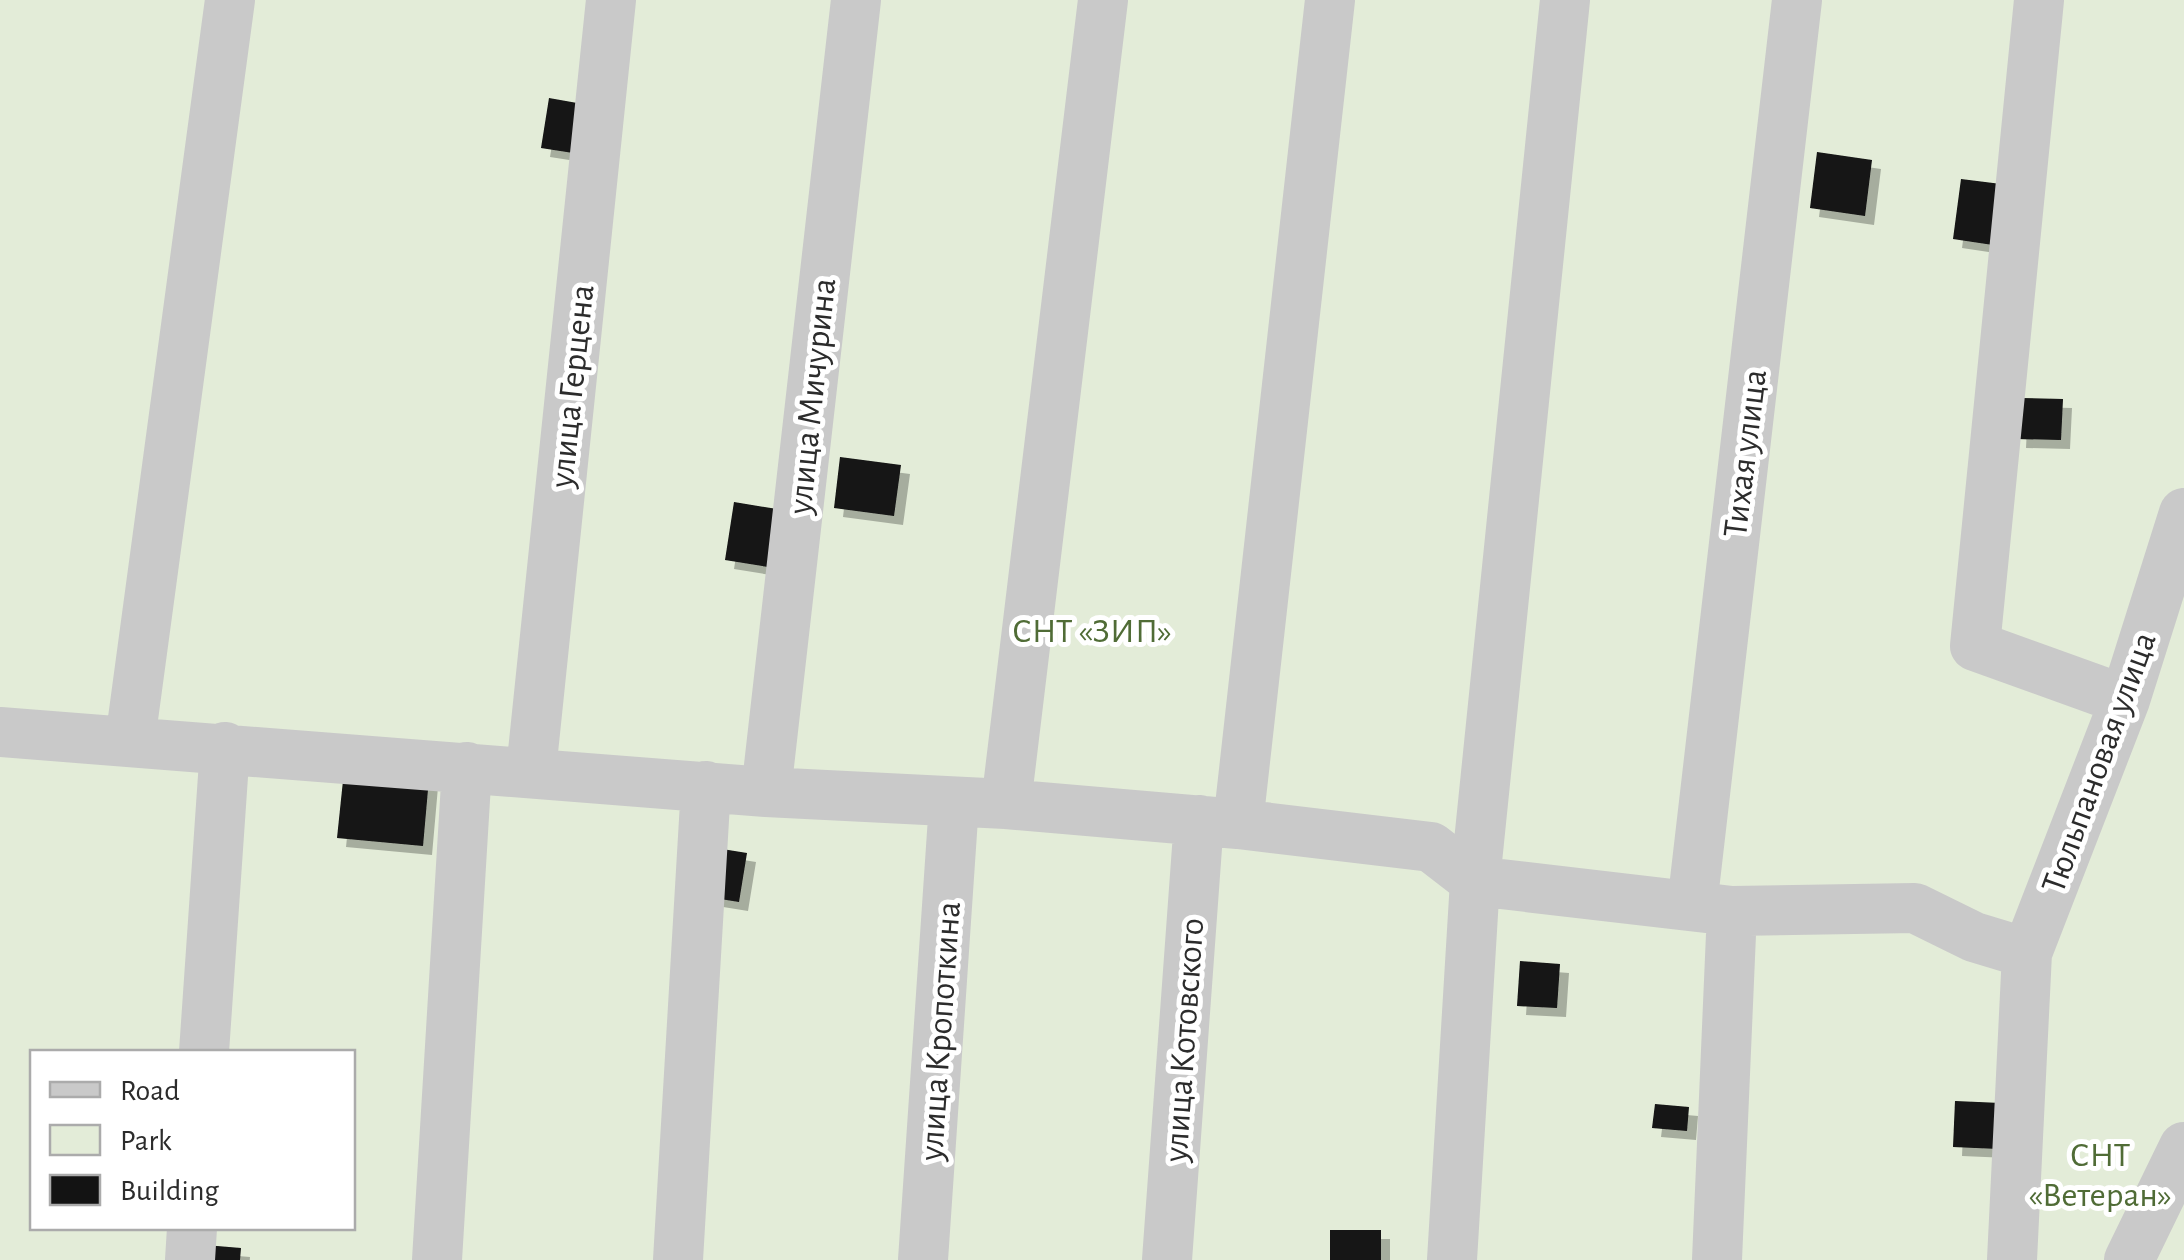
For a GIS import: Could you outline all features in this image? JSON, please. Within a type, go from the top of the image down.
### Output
[{"type":"street","points":[[130,742],[230,0]]},
{"type":"street","name":"улица Герцена","points":[[532,772],[611,0]]},
{"type":"street","name":"улица Мичурина","points":[[766,792],[856,0]]},
{"type":"street","points":[[1006,804],[1103,0]]},
{"type":"street","name":"улица Котовского","points":[[1166,1260],[1218,822],[1330,0]]},
{"type":"street","points":[[1452,1260],[1475,881],[1564,0]]},
{"type":"street","name":"Тихая улица","points":[[1717,1260],[1712,909],[1797,0]]},
{"type":"street","points":[[2039,0],[1975,646],[2125,700]]},
{"type":"street","name":"Тюльпановая улица","points":[[2012,1260],[2027,953],[2125,700],[2183,518]]},
{"type":"street","points":[[0,732],[766,792],[1006,804],[1218,822],[1431,846],[1475,881],[1712,909],[1915,908],[1974,937],[2027,953]]},
{"type":"street","points":[[204,1050],[225,747]]},
{"type":"street","points":[[437,1260],[467,767]]},
{"type":"street","points":[[678,1260],[706,786]]},
{"type":"street","name":"улица Кропоткина","points":[[923,1260],[954,803]]},
{"type":"street","points":[[2129,1260],[2184,1146]]},
{"type":"street","points":[[190,1260],[192,1230]]},
{"type":"green space","name":"СНТ «ЗИП»","points":[[0,0],[2184,0],[2184,1260],[0,1260]]},
{"type":"building","points":[[549,98],[594,106],[586,155],[541,148]]},
{"type":"building","points":[[1817,152],[1872,160],[1865,216],[1810,208]]},
{"type":"building","points":[[1961,179],[2001,184],[1993,245],[1953,239]]},
{"type":"building","points":[[2019,398],[2063,399],[2061,440],[2017,439]]},
{"type":"building","points":[[840,457],[901,465],[894,516],[834,508]]},
{"type":"building","points":[[734,502],[777,509],[768,567],[725,560]]},
{"type":"building","points":[[344,771],[429,778],[423,846],[337,838]]},
{"type":"building","points":[[716,848],[747,853],[739,902],[708,897]]},
{"type":"building","points":[[1520,961],[1560,964],[1557,1008],[1517,1006]]},
{"type":"building","points":[[1955,1101],[2001,1103],[1999,1149],[1953,1147]]},
{"type":"building","points":[[1655,1104],[1689,1107],[1687,1131],[1652,1128]]},
{"type":"building","points":[[1330,1230],[1381,1230],[1381,1260],[1330,1260]]},
{"type":"building","points":[[205,1245],[241,1248],[240,1260],[204,1260]]},
{"type":"park label","name":"СНТ «Ветеран»","points":[[2100,1174]]}]
